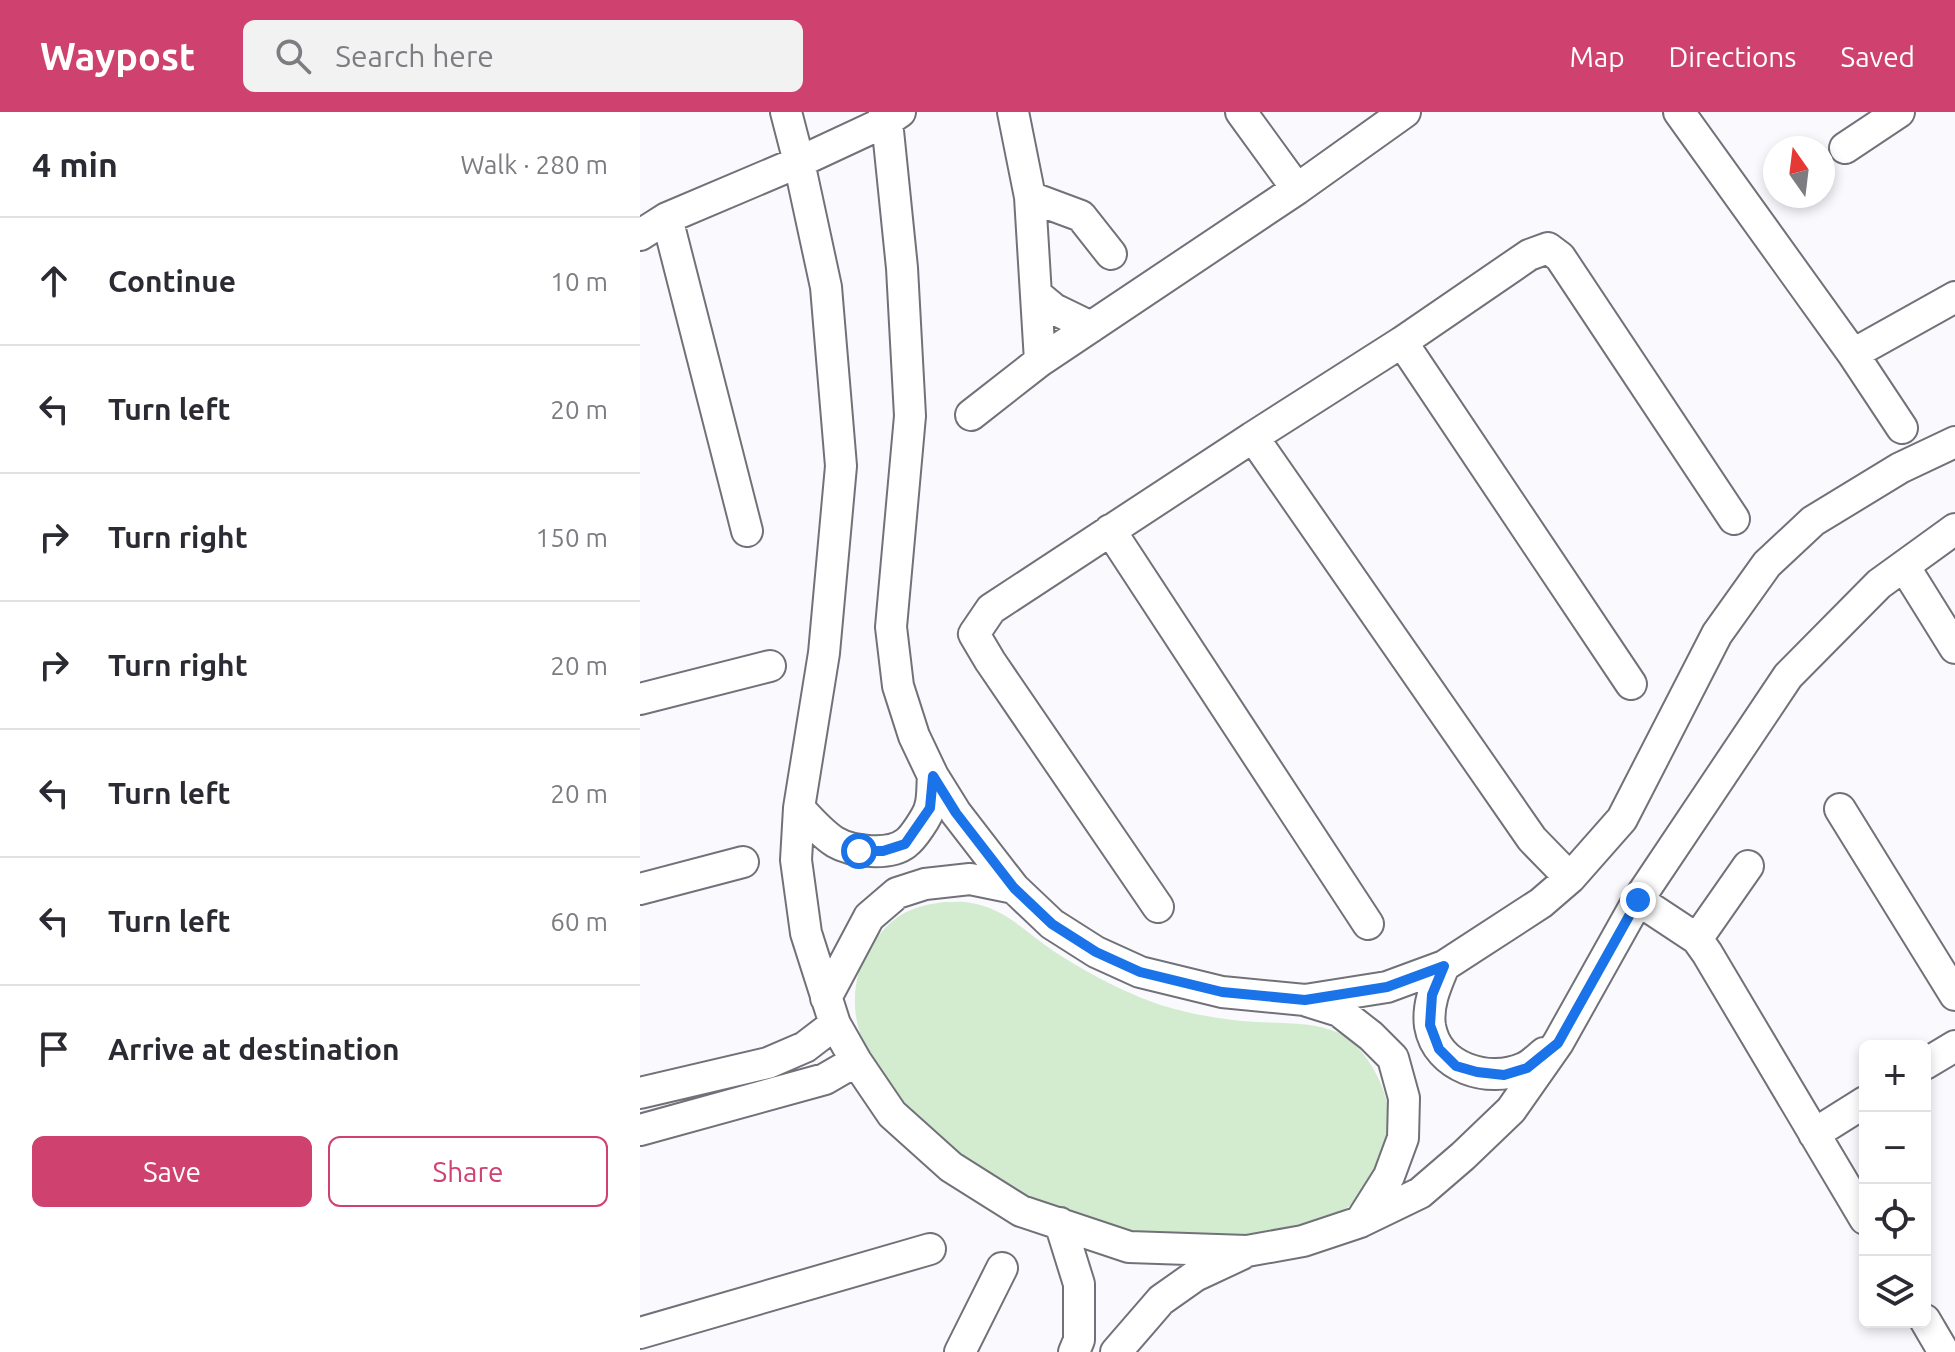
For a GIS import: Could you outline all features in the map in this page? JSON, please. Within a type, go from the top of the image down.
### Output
[{"type":"street","points":[[786,112],[826,287],[841,466],[824,653],[799,808],[796,860],[806,933],[831,1011],[856,1061],[892,1114],[951,1167],[1021,1211],[1129,1247],[1247,1251],[1303,1241],[1360,1222],[1420,1193],[1511,1110],[1558,1043],[1638,900],[1788,676],[1879,584],[1955,529]]},
{"type":"street","points":[[1013,112],[1030,197],[1040,361]]},
{"type":"street","points":[[1241,112],[1297,189]]},
{"type":"street","points":[[971,415],[1040,361],[1297,189],[1405,112]]},
{"type":"street","points":[[1679,112],[1853,354],[1902,428]]},
{"type":"street","points":[[1845,148],[1899,112]]},
{"type":"street","points":[[640,235],[667,218],[799,162],[890,115],[910,416],[891,627],[898,686],[914,736],[933,776],[956,813],[1014,888],[1052,924],[1096,952],[1140,972],[1222,992],[1305,1000],[1339,1011],[1393,1058],[1404,1098],[1403,1138],[1389,1176],[1360,1222]]},
{"type":"street","points":[[1030,197],[1081,216],[1111,254]]},
{"type":"street","points":[[667,218],[747,531]]},
{"type":"street","points":[[1158,907],[974,634],[991,609],[1402,342],[1529,255],[1548,248],[1560,257],[1734,519]]},
{"type":"street","points":[[1036,294],[1054,309],[1091,327]]},
{"type":"street","points":[[1853,354],[1955,297]]},
{"type":"street","points":[[1402,342],[1631,684]]},
{"type":"street","points":[[1253,437],[1532,839],[1570,878]]},
{"type":"street","points":[[1305,1000],[1387,987],[1444,966],[1541,903],[1570,878],[1622,819],[1717,634],[1767,564],[1813,521],[1900,468],[1955,442]]},
{"type":"street","points":[[1110,530],[1368,924]]},
{"type":"street","points":[[1904,566],[1955,648]]},
{"type":"street","points":[[640,699],[770,666]]},
{"type":"street","points":[[799,808],[837,843],[859,851],[883,851],[905,844],[918,827],[930,808],[933,776]]},
{"type":"street","points":[[1840,809],[1955,995]]},
{"type":"street","points":[[640,889],[743,862]]},
{"type":"street","points":[[1697,939],[1748,866]]},
{"type":"street","points":[[640,1093],[768,1063],[805,1047],[831,1011],[849,952],[869,917],[897,893],[925,884],[970,879],[1014,888]]},
{"type":"street","points":[[1638,900],[1697,939],[1859,1209]]},
{"type":"street","points":[[1444,966],[1432,995],[1430,1025],[1439,1049],[1456,1066],[1504,1075],[1527,1068],[1558,1043]]},
{"type":"street","points":[[1931,1060],[1955,1046]]},
{"type":"street","points":[[640,1130],[825,1079],[856,1061]]},
{"type":"street","points":[[1814,1134],[1859,1106]]},
{"type":"street","points":[[1060,1223],[1079,1284],[1082,1348]]},
{"type":"street","points":[[640,1333],[930,1249]]},
{"type":"street","points":[[1116,1352],[1161,1300],[1195,1276],[1247,1251]]},
{"type":"street","points":[[960,1352],[1002,1268]]},
{"type":"street","points":[[1930,1328],[1942,1349]]},
{"type":"green space","points":[[944,902],[969,902],[996,911],[1082,968],[1155,1003],[1228,1019],[1316,1026],[1347,1038],[1375,1071],[1391,1119],[1389,1140],[1366,1190],[1344,1210],[1303,1226],[1228,1239],[1178,1239],[1118,1230],[1061,1215],[969,1166],[888,1084],[866,1048],[858,1028],[855,1007],[859,970],[878,936],[893,920],[910,910]]},
{"type":"route","points":[[859,851],[883,851],[905,844],[930,808],[933,776],[956,813],[1014,888],[1052,924],[1096,952],[1140,972],[1222,992],[1305,1000],[1387,987],[1444,966],[1432,995],[1430,1025],[1439,1049],[1456,1066],[1504,1075],[1527,1068],[1558,1043],[1638,900]]}]
